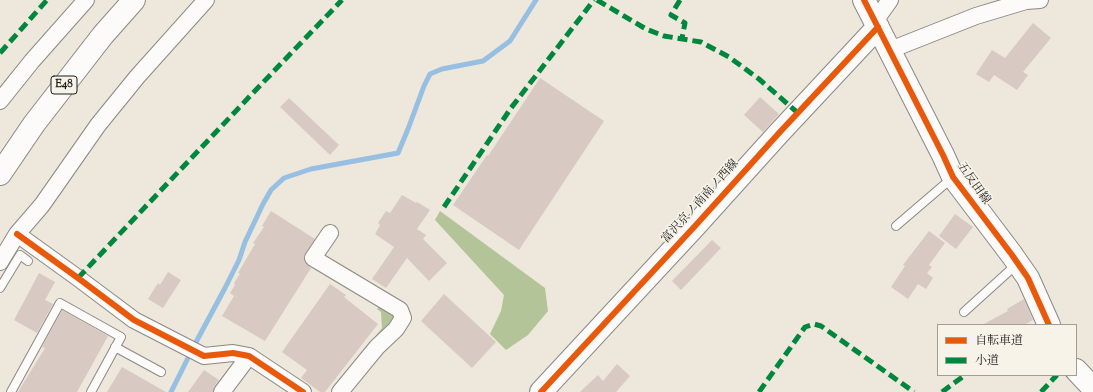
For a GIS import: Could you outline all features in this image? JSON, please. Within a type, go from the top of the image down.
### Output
[{"type":"main road","name":"E48","points":[[0,174],[34,124],[103,35],[134,0]]},
{"type":"main road","name":"五反田線","points":[[864,0],[953,178],[1028,278],[1049,324]]},
{"type":"main road","name":"富沢京ノ南南ノ西線","points":[[541,392],[689,232],[876,24]]},
{"type":"main road","points":[[1077,371],[1093,388]]},
{"type":"street","points":[[0,101],[32,61],[86,0]]},
{"type":"street","points":[[0,262],[17,234],[42,205],[98,125],[137,77],[206,0]]},
{"type":"street","points":[[876,24],[890,0]]},
{"type":"street","points":[[890,50],[998,9],[1040,0]]},
{"type":"street","points":[[330,233],[313,258],[400,310],[403,318],[396,329],[377,347],[340,392]]},
{"type":"street","points":[[17,234],[134,320],[204,356],[233,353],[248,356],[303,392]]},
{"type":"street","points":[[222,392],[248,356]]},
{"type":"lane","points":[[896,226],[953,178]]},
{"type":"lane","points":[[0,288],[20,255],[28,261]]},
{"type":"lane","points":[[964,312],[1018,263]]},
{"type":"lane","points":[[11,392],[60,303],[121,337],[91,392]]},
{"type":"lane","points":[[116,347],[162,372]]},
{"type":"green space","points":[[440,211],[545,288],[548,311],[528,335],[506,350],[490,334],[501,311],[504,295],[435,220]]},
{"type":"green space","points":[[382,303],[399,319],[335,392],[331,392],[382,328],[381,312],[377,309]]},
{"type":"building","points":[[1033,23],[1051,38],[1023,72],[1028,75],[1017,90],[994,75],[989,82],[976,74],[992,50],[1005,58]]},
{"type":"building","points":[[540,78],[604,121],[519,250],[453,205]]},
{"type":"building","points":[[760,97],[779,114],[763,132],[744,115]]},
{"type":"building","points":[[289,98],[339,145],[330,155],[280,107]]},
{"type":"building","points":[[402,195],[430,210],[417,229],[426,235],[423,239],[447,263],[429,281],[407,258],[386,288],[372,279],[394,247],[375,234],[380,225],[378,223],[386,211],[390,213]]},
{"type":"building","points":[[271,211],[315,239],[304,257],[305,263],[311,268],[265,341],[222,316],[234,296],[230,293],[240,274],[238,273],[255,244],[253,243],[264,227],[262,226]]},
{"type":"building","points":[[955,214],[973,227],[956,249],[939,236]]},
{"type":"building","points":[[929,231],[945,243],[929,265],[932,267],[927,273],[933,278],[926,289],[918,284],[908,299],[891,287],[905,266],[903,265]]},
{"type":"building","points":[[712,240],[721,248],[681,290],[672,281]]},
{"type":"building","points":[[168,272],[181,280],[163,308],[148,299],[158,283],[160,285]]},
{"type":"building","points":[[39,273],[55,282],[45,300],[53,304],[37,333],[14,320]]},
{"type":"building","points":[[330,284],[346,295],[344,297],[378,324],[325,392],[320,392],[301,378],[307,370],[282,352]]},
{"type":"building","points":[[444,294],[496,342],[472,368],[421,321]]},
{"type":"building","points":[[1024,299],[1033,320],[1026,324],[984,324],[1008,311],[1007,309]]},
{"type":"building","points":[[62,310],[108,336],[77,392],[18,392],[45,348],[42,347]]},
{"type":"building","points":[[617,364],[630,376],[616,392],[580,392],[598,375],[603,381]]},
{"type":"building","points":[[122,367],[166,392],[107,392]]},
{"type":"building","points":[[204,370],[219,380],[214,387],[213,392],[188,392]]},
{"type":"waterway","points":[[195,344],[239,260],[245,242],[271,190],[284,178],[311,169],[398,153],[430,74],[442,69],[483,61],[510,41],[536,0]]},
{"type":"waterway","points":[[171,392],[189,356]]},
{"type":"marked path","points":[[0,53],[47,0]]},
{"type":"marked path","points":[[78,278],[342,0]]},
{"type":"marked path","points":[[444,207],[511,108],[594,0]]},
{"type":"marked path","points":[[597,0],[646,29],[664,36],[701,42],[729,57],[759,79],[798,113]]},
{"type":"marked path","points":[[680,0],[671,15],[685,23],[682,38]]},
{"type":"marked path","points":[[759,392],[805,327],[814,324],[821,326],[914,392]]},
{"type":"marked path","points":[[942,392],[964,376]]},
{"type":"marked path","points":[[1041,392],[1056,376]]},
{"type":"cycle path","points":[[864,0],[953,177],[1028,278],[1049,324]]},
{"type":"cycle path","points":[[541,392],[878,27]]},
{"type":"cycle path","points":[[17,234],[134,320],[204,356],[233,353],[249,356],[303,392]]}]
